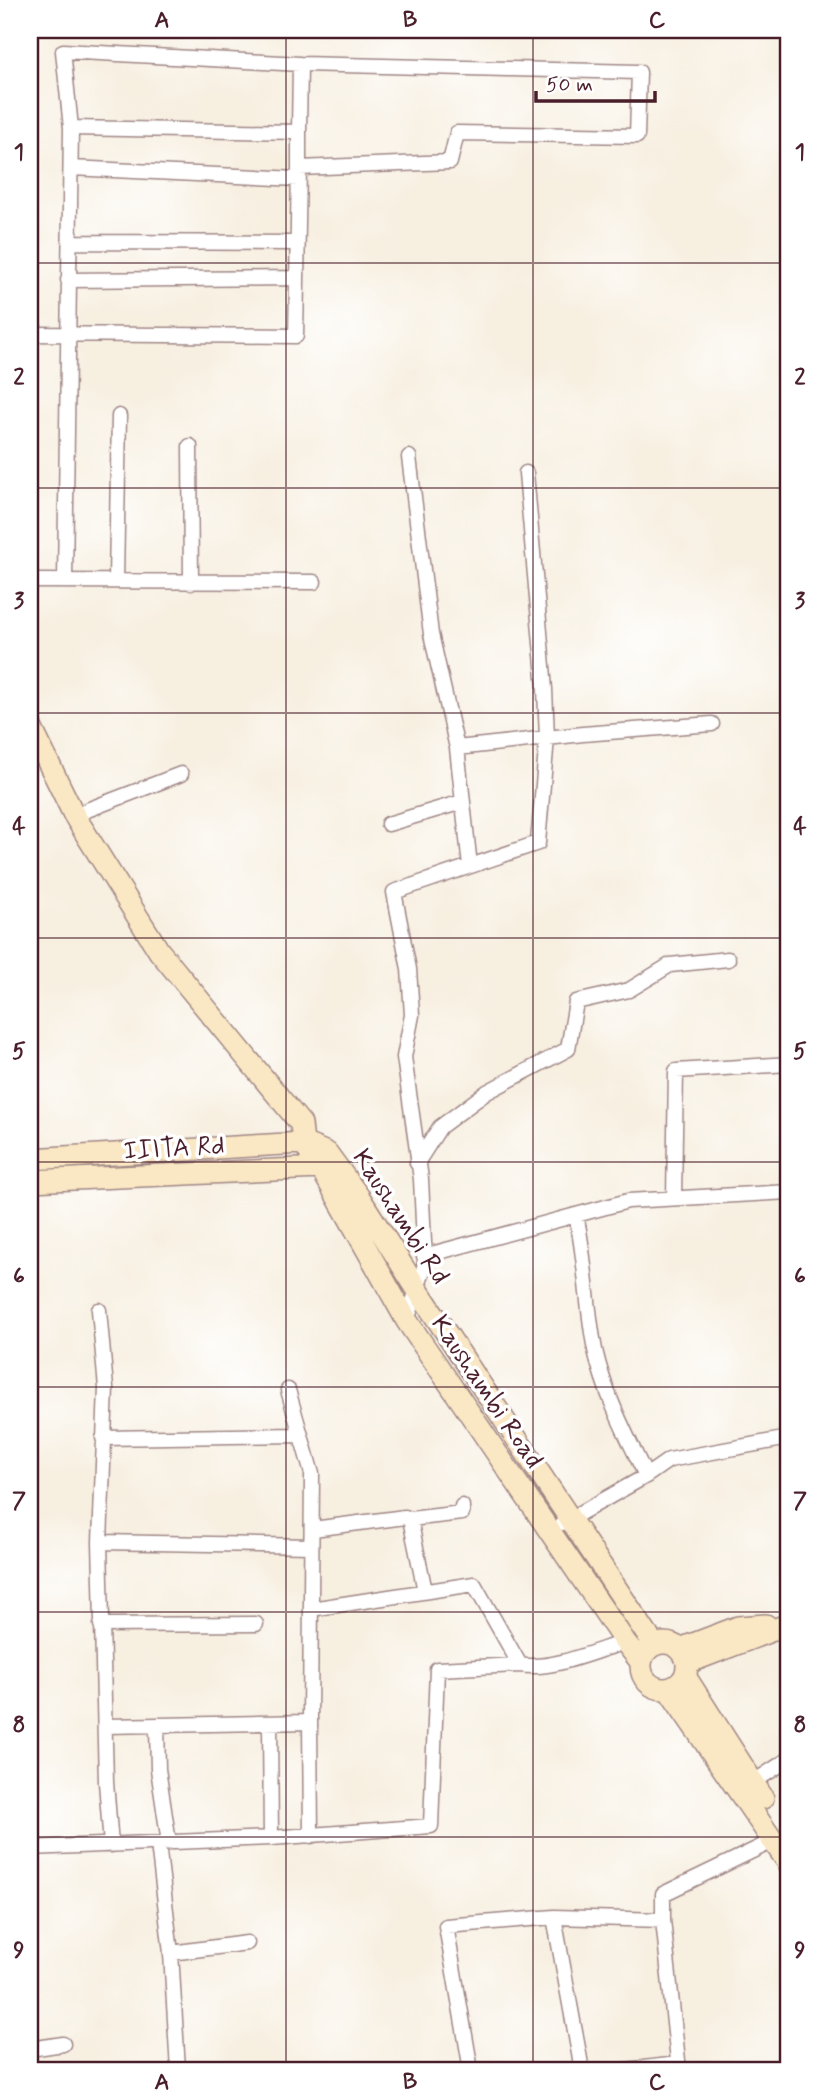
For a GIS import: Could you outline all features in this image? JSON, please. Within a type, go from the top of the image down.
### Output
[{"type":"main road","name":"Kaushambi Road","points":[[30,725],[74,815],[159,951],[301,1124],[303,1143],[321,1168],[407,1321],[625,1642],[648,1653]]},
{"type":"main road","name":"IIITA Rd","points":[[30,1159],[303,1143]]},
{"type":"main road","name":"Kaushambi Rd","points":[[303,1143],[327,1153],[359,1197],[570,1519],[648,1653]]},
{"type":"main road","name":"IIITA Rd","points":[[30,1181],[321,1168]]},
{"type":"main road","points":[[781,1839],[680,1669],[665,1643],[648,1653],[641,1668],[645,1680],[656,1688],[680,1669],[738,1627],[784,1625]]},
{"type":"main road","points":[[680,1669],[752,1783],[781,1839],[789,1864]]},
{"type":"street","points":[[65,581],[71,128],[63,51],[300,64],[639,72],[637,136],[457,133],[450,162],[299,174],[71,168]]},
{"type":"street","points":[[30,334],[296,336],[300,64]]},
{"type":"street","points":[[71,128],[299,132]]},
{"type":"street","points":[[71,242],[297,243]]},
{"type":"street","points":[[68,280],[297,278]]},
{"type":"street","points":[[116,580],[119,416]]},
{"type":"street","points":[[190,446],[191,583]]},
{"type":"street","points":[[409,457],[431,634],[457,748],[470,866]]},
{"type":"street","points":[[407,1321],[425,1264],[421,1179],[404,1057],[412,1015],[409,969],[394,892],[538,843],[547,738],[526,473]]},
{"type":"street","points":[[30,581],[314,582]]},
{"type":"street","points":[[457,748],[712,724]]},
{"type":"street","points":[[74,815],[181,774]]},
{"type":"street","points":[[388,824],[462,802]]},
{"type":"street","points":[[417,1164],[440,1127],[487,1092],[568,1049],[576,1002],[629,990],[670,965],[728,959]]},
{"type":"street","points":[[674,1198],[676,1070],[789,1064]]},
{"type":"street","points":[[424,1256],[628,1201],[789,1192]]},
{"type":"street","points":[[576,1215],[598,1362],[609,1399],[646,1476]]},
{"type":"street","points":[[99,1310],[106,1388],[100,1542],[111,1845]]},
{"type":"street","points":[[288,1390],[312,1474],[311,1836]]},
{"type":"street","points":[[103,1438],[301,1435]]},
{"type":"street","points":[[550,1531],[669,1460],[789,1438]]},
{"type":"street","points":[[312,1519],[313,1529],[405,1517],[410,1519],[462,1513],[462,1506]]},
{"type":"street","points":[[410,1519],[425,1591]]},
{"type":"street","points":[[100,1542],[311,1546]]},
{"type":"street","points":[[311,1609],[474,1584],[520,1665]]},
{"type":"street","points":[[101,1625],[256,1624]]},
{"type":"street","points":[[30,1848],[311,1836],[431,1826],[437,1669],[552,1664],[625,1642]]},
{"type":"street","points":[[106,1726],[310,1722]]},
{"type":"street","points":[[270,1723],[271,1838]]},
{"type":"street","points":[[157,1726],[178,2070]]},
{"type":"street","points":[[752,1783],[789,1759]]},
{"type":"street","points":[[626,2070],[678,2067],[663,1920],[663,1894],[781,1839]]},
{"type":"street","points":[[471,2070],[446,1926],[554,1917],[663,1920]]},
{"type":"street","points":[[554,1917],[582,2070]]},
{"type":"street","points":[[171,1953],[247,1943]]},
{"type":"street","points":[[30,2049],[63,2044]]}]
